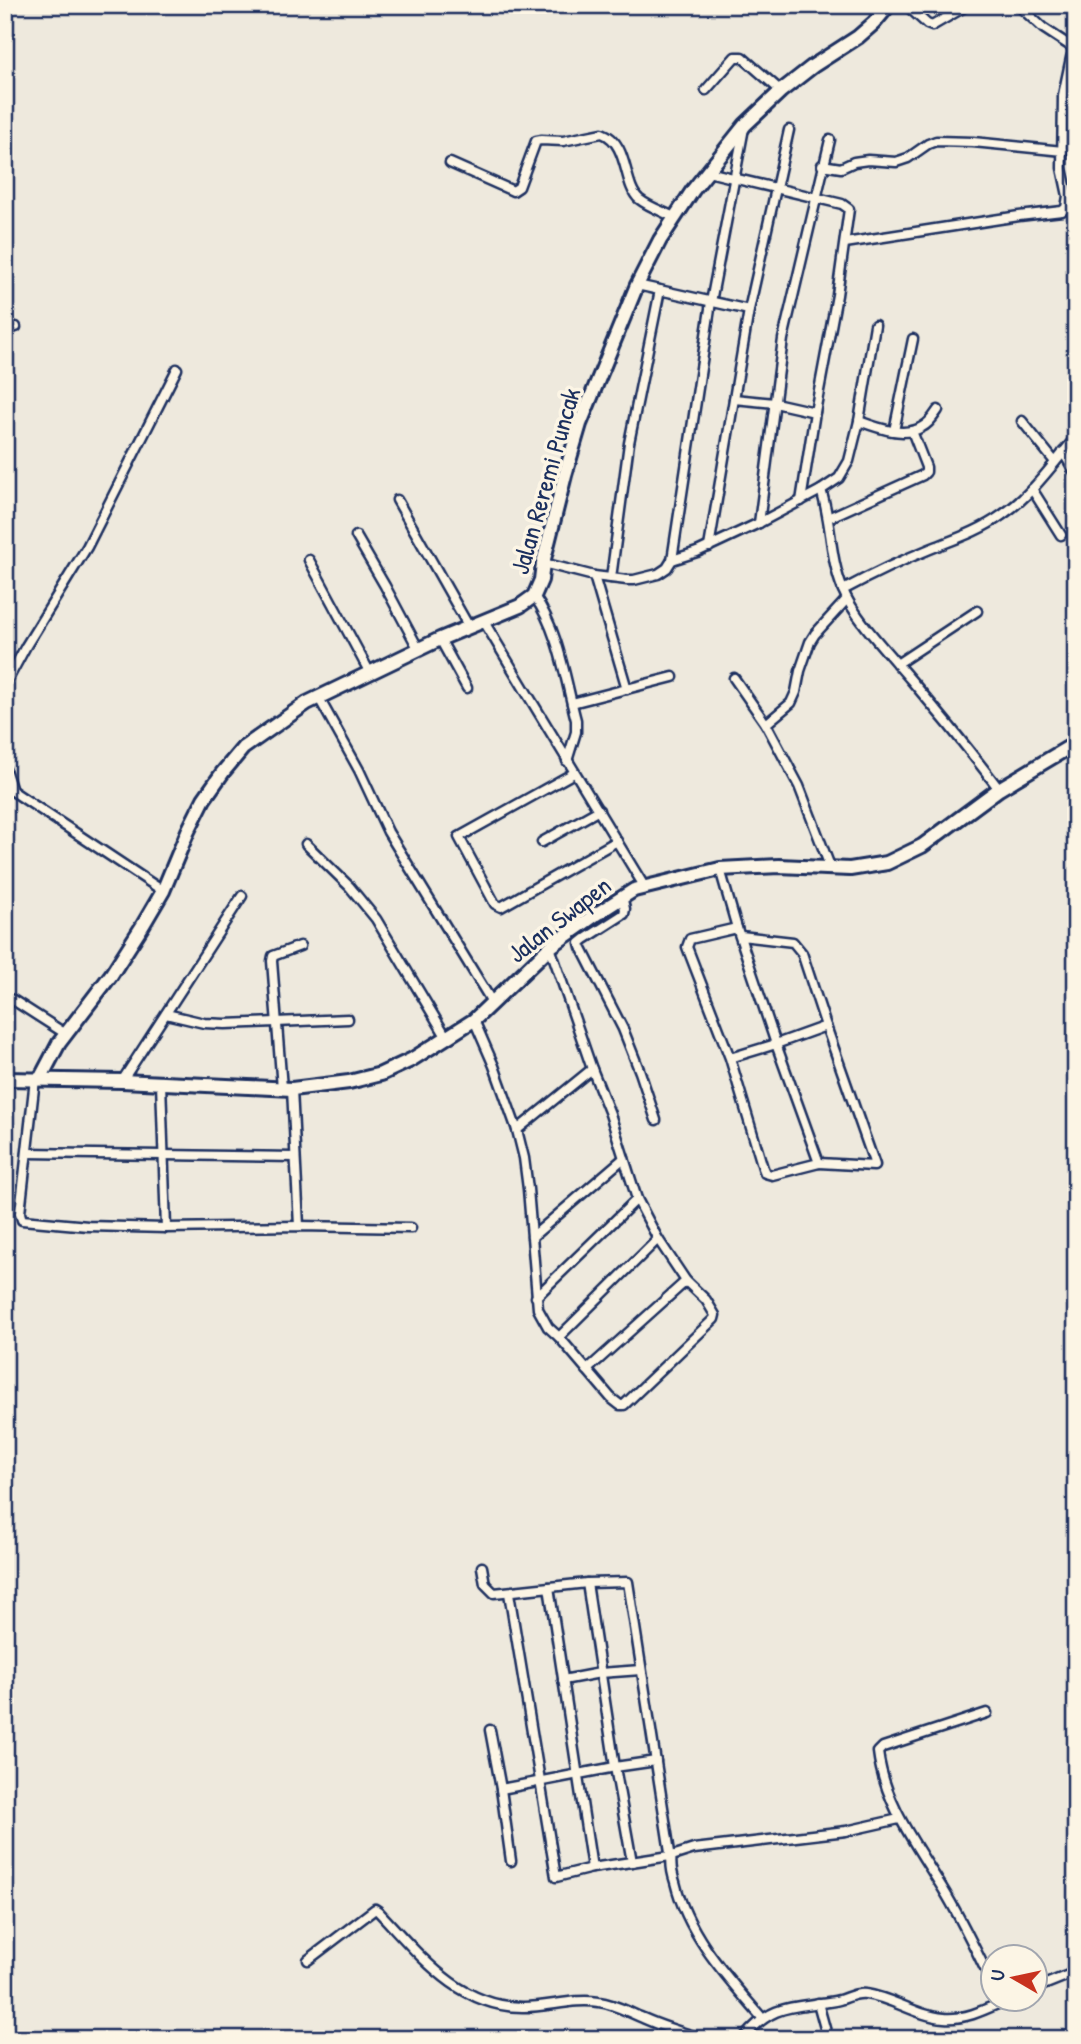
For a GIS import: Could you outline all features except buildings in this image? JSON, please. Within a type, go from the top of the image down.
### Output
[{"type":"street","name":"Jalan Reremi Puncak","points":[[38,1079],[66,1034],[111,975],[163,891],[204,799],[243,748],[307,704],[440,639],[520,606],[534,596],[541,580],[565,475],[580,424],[636,285],[674,217],[745,125],[780,91],[858,37],[889,5]]},
{"type":"street","points":[[906,5],[926,24],[932,26],[968,5]]},
{"type":"street","points":[[845,243],[1062,211],[1068,205],[1062,168],[1063,95],[1072,47],[1043,28],[1018,5]]},
{"type":"street","points":[[706,90],[738,56],[780,91]]},
{"type":"street","points":[[543,563],[594,576],[634,580],[658,574],[673,560],[711,302],[745,125]]},
{"type":"street","points":[[709,547],[749,310],[789,130]]},
{"type":"street","points":[[450,163],[513,191],[519,187],[536,141],[563,141],[602,133],[611,139],[625,161],[638,198],[674,217]]},
{"type":"street","points":[[759,523],[783,338],[830,140]]},
{"type":"street","points":[[822,165],[841,168],[868,160],[896,162],[936,141],[1063,151]]},
{"type":"street","points":[[708,172],[842,204],[849,209],[801,501]]},
{"type":"street","points":[[636,285],[749,310]]},
{"type":"street","points":[[611,578],[629,443],[660,290]]},
{"type":"street","points":[[673,560],[709,547],[759,523],[839,478],[845,469],[859,421],[875,326]]},
{"type":"street","points":[[5,330],[16,327]]},
{"type":"street","points":[[894,431],[913,339]]},
{"type":"street","points":[[5,685],[87,547],[177,369]]},
{"type":"street","points":[[734,399],[775,402],[815,412]]},
{"type":"street","points":[[859,421],[894,431],[912,431],[927,424],[938,410]]},
{"type":"street","points":[[1022,421],[1055,462]]},
{"type":"street","points":[[828,518],[923,475],[926,467],[912,431]]},
{"type":"street","points":[[843,590],[930,549],[979,530],[1005,513],[1032,489],[1076,437]]},
{"type":"street","points":[[1063,452],[1076,474]]},
{"type":"street","points":[[1032,489],[1061,535]]},
{"type":"street","points":[[821,490],[834,563],[847,599],[897,664],[958,734],[999,789]]},
{"type":"street","points":[[397,500],[469,626]]},
{"type":"street","points":[[356,536],[419,650]]},
{"type":"street","points":[[309,560],[370,673]]},
{"type":"street","points":[[594,576],[627,689]]},
{"type":"street","points":[[534,596],[550,625],[577,726],[567,761]]},
{"type":"street","points":[[766,724],[791,703],[810,642],[847,599]]},
{"type":"street","points":[[897,664],[977,611]]},
{"type":"street","points":[[483,620],[644,886]]},
{"type":"street","points":[[440,639],[467,688]]},
{"type":"street","points":[[572,703],[673,677]]},
{"type":"street","points":[[734,678],[766,724],[799,786],[831,869]]},
{"type":"street","points":[[319,698],[359,771],[388,832],[492,1002]]},
{"type":"street","name":"Jalan Swapen","points":[[61,1079],[287,1089],[349,1082],[382,1074],[474,1020],[550,947],[622,896],[644,886],[720,869],[779,866],[831,869],[887,863],[922,846],[999,789],[1076,743]]},
{"type":"street","points":[[5,769],[9,788],[163,891]]},
{"type":"street","points":[[574,773],[459,837],[495,904],[501,907],[617,841]]},
{"type":"street","points":[[542,842],[598,810]]},
{"type":"street","points":[[306,844],[349,886],[376,919],[447,1038]]},
{"type":"street","points":[[720,869],[776,1044],[819,1163]]},
{"type":"street","points":[[122,1081],[242,896]]},
{"type":"street","points":[[622,896],[624,914],[580,943],[623,1029],[656,1120]]},
{"type":"street","points":[[739,932],[789,941],[797,945],[826,1026],[875,1165],[819,1163],[778,1174],[765,1173],[730,1058],[687,943],[690,939],[739,932]]},
{"type":"street","points":[[299,1226],[295,1157],[277,1022],[272,958],[300,946]]},
{"type":"street","points":[[474,1020],[495,1066],[524,1158],[536,1297],[542,1319],[616,1403],[622,1405],[714,1319],[713,1311],[687,1281],[658,1239],[637,1199],[610,1114],[550,947]]},
{"type":"street","points":[[5,998],[13,1000],[66,1034]]},
{"type":"street","points":[[166,1014],[204,1023],[348,1019]]},
{"type":"street","points":[[730,1058],[826,1026]]},
{"type":"street","points":[[5,1079],[61,1079],[53,1055]]},
{"type":"street","points":[[517,1130],[592,1069]]},
{"type":"street","points":[[38,1079],[20,1213],[22,1220],[88,1226],[166,1228],[411,1228]]},
{"type":"street","points":[[161,1083],[166,1228]]},
{"type":"street","points":[[27,1153],[295,1157]]},
{"type":"street","points":[[532,1237],[624,1158]]},
{"type":"street","points":[[536,1297],[637,1199]]},
{"type":"street","points":[[559,1337],[658,1239]]},
{"type":"street","points":[[587,1370],[687,1281]]},
{"type":"street","points":[[482,1567],[485,1584],[494,1593],[587,1583],[628,1582],[676,1889],[700,1941],[763,2019]]},
{"type":"street","points":[[587,1583],[632,1862]]},
{"type":"street","points":[[549,1587],[592,1868]]},
{"type":"street","points":[[509,1593],[556,1877],[592,1868],[671,1858],[674,1854],[694,1849],[846,1831],[900,1819]]},
{"type":"street","points":[[563,1680],[600,1673],[641,1670]]},
{"type":"street","points":[[979,1957],[960,1919],[900,1819],[878,1752],[879,1749],[945,1725],[987,1713]]},
{"type":"street","points":[[490,1730],[511,1861]]},
{"type":"street","points":[[501,1789],[615,1766],[656,1761]]},
{"type":"street","points":[[307,1960],[375,1909],[441,1976],[476,1998],[522,2008],[597,2001],[618,2006],[673,2030],[704,2039]]},
{"type":"street","points":[[1050,1982],[1076,1972]]},
{"type":"street","points":[[744,2039],[763,2019],[787,2008],[841,2000],[859,1993],[945,2018],[968,2016],[979,2011]]},
{"type":"street","points":[[818,2003],[828,2039]]}]
